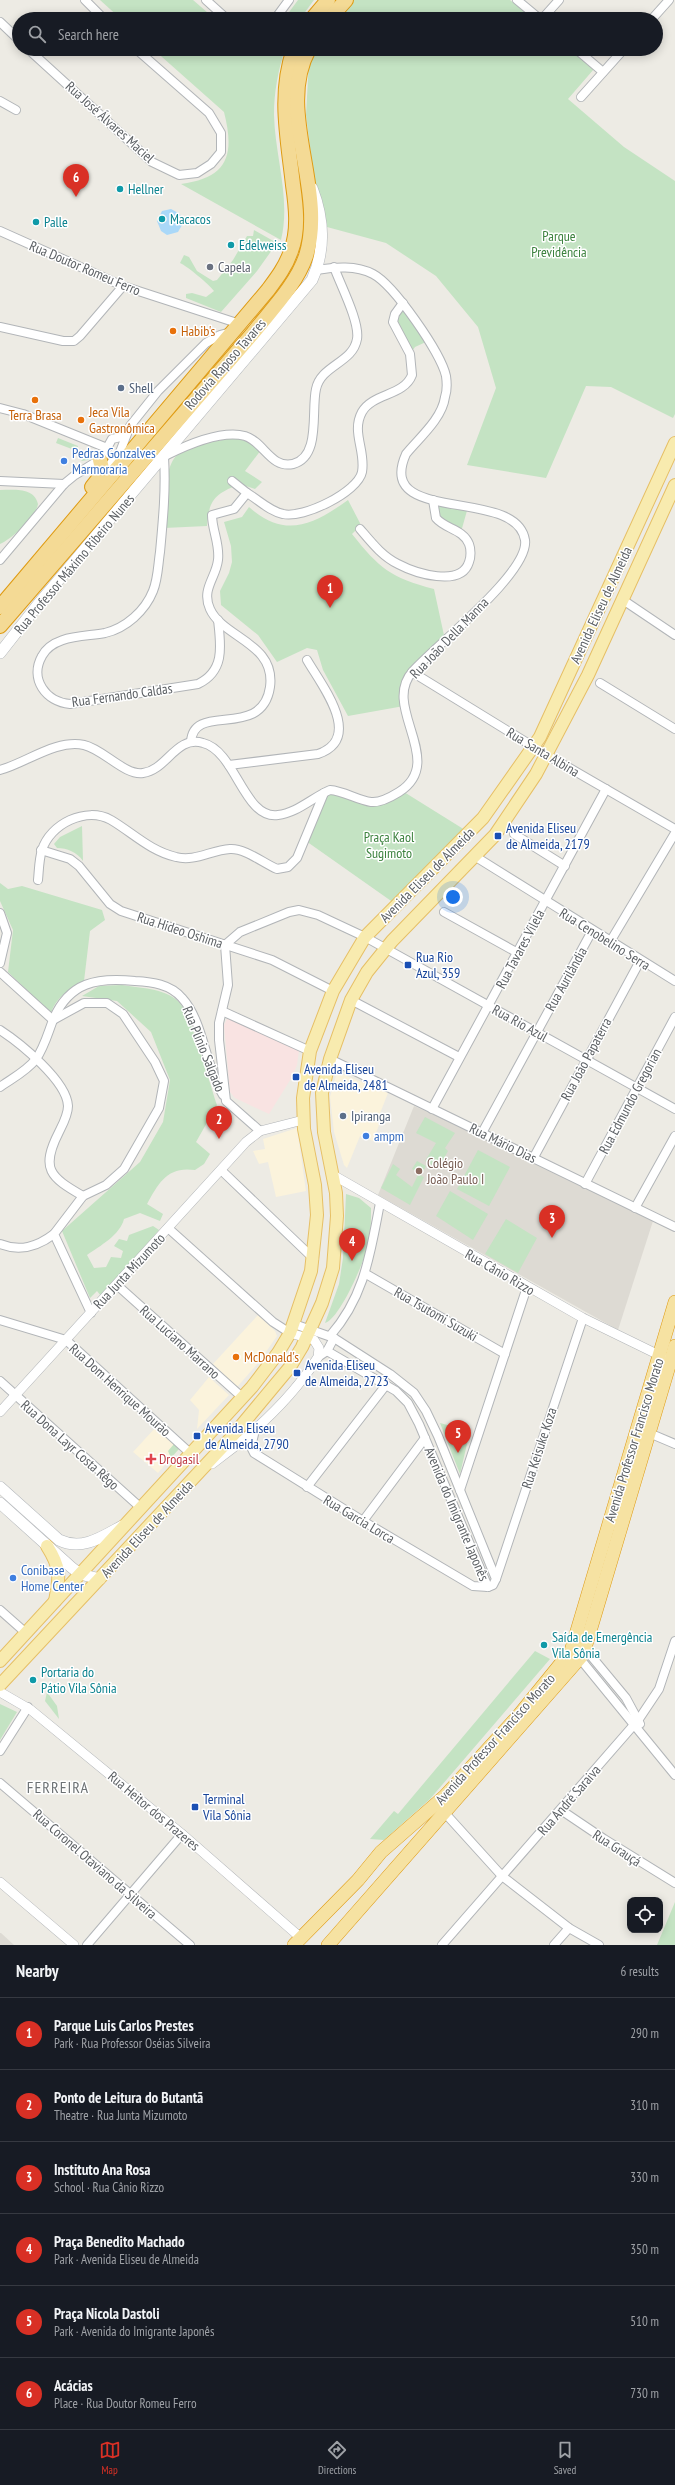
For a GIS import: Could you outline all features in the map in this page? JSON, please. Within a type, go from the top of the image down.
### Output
[{"type":"highway","points":[[318,12],[328,0]]},
{"type":"highway","points":[[335,12],[346,0]]},
{"type":"highway","name":"Rodovia Raposo Tavares","points":[[0,608],[237,328],[279,276],[287,261],[294,242],[296,212],[284,113],[287,75],[292,56]]},
{"type":"highway","name":"Rodovia Raposo Tavares","points":[[0,626],[253,333],[290,286],[299,272],[310,238],[308,178],[300,133],[298,96],[303,65],[306,56]]},
{"type":"highway","points":[[53,547],[66,518],[103,461]]},
{"type":"highway","name":"Avenida Professor Francisco Morato","points":[[328,1945],[444,1812],[578,1649],[649,1433],[675,1302]]},
{"type":"highway","name":"Avenida Professor Francisco Morato","points":[[299,1943],[358,1880],[381,1852],[412,1827],[446,1796],[578,1649],[665,1358],[675,1346]]},
{"type":"main road","name":"Rua Professor Máximo Ribeiro Nunes","points":[[0,653],[40,602],[301,295],[316,270],[320,255],[322,219],[308,178]]},
{"type":"main road","name":"Avenida Eliseu de Almeida","points":[[0,1661],[190,1453],[243,1398],[270,1365],[292,1328],[314,1259],[316,1199],[303,1120],[305,1078],[310,1051],[333,991],[365,937],[483,818],[510,781],[532,746],[540,737],[675,443]]},
{"type":"main road","name":"Avenida Eliseu de Almeida","points":[[0,1686],[195,1477],[290,1367],[310,1333],[333,1268],[337,1216],[333,1175],[322,1114],[322,1093],[330,1059],[352,1000],[367,972],[386,949],[476,857],[513,812],[547,755],[623,600],[675,485]]},
{"type":"main road","points":[[0,1487],[65,1543],[72,1545],[90,1542],[126,1524]]},
{"type":"main road","points":[[0,1503],[80,1574],[100,1579]]},
{"type":"main road","points":[[47,1546],[59,1566],[59,1580],[55,1601]]},
{"type":"street","points":[[85,0],[97,12]]},
{"type":"street","points":[[206,0],[219,12]]},
{"type":"street","points":[[281,12],[290,0]]},
{"type":"street","points":[[517,0],[532,12]]},
{"type":"street","points":[[548,12],[559,0]]},
{"type":"street","points":[[658,12],[669,0]]},
{"type":"street","points":[[0,22],[12,33]]},
{"type":"street","name":"Rua José Álvares Maciel","points":[[36,56],[152,162],[179,176],[197,173],[211,164],[221,152],[222,133],[209,113],[144,56]]},
{"type":"street","points":[[584,56],[603,72]]},
{"type":"street","points":[[581,97],[618,56]]},
{"type":"street","points":[[0,101],[16,110]]},
{"type":"street","name":"Rua Doutor Romeu Ferro","points":[[0,231],[123,286],[237,328]]},
{"type":"street","points":[[165,456],[198,441],[235,435],[250,438],[280,464],[293,464],[306,457],[312,446],[314,397],[318,381],[325,373],[350,354],[358,338],[355,325],[334,267]]},
{"type":"street","name":"Rua João Della Manna","points":[[191,742],[211,746],[229,765],[254,805],[263,813],[272,816],[286,813],[324,793],[337,791],[371,802],[395,795],[412,780],[416,770],[416,742],[402,695],[404,687],[412,672],[472,615],[501,584],[520,562],[525,550],[520,528],[506,516],[433,500],[410,491],[401,471],[406,454],[441,409],[445,399],[446,376],[435,351],[403,303],[388,285],[373,273],[362,269],[334,267],[316,270]]},
{"type":"street","points":[[0,327],[63,341],[74,341],[123,286]]},
{"type":"street","points":[[232,481],[270,509],[292,516],[304,513],[354,486],[359,479],[362,466],[357,430],[363,410],[371,403],[404,386],[412,375],[410,354],[393,322],[395,314],[403,303]]},
{"type":"street","points":[[1,556],[64,484],[85,468],[120,452],[130,426],[158,391],[206,343],[220,334],[237,328]]},
{"type":"street","points":[[0,408],[23,414],[103,461]]},
{"type":"street","points":[[103,461],[112,439],[125,436]]},
{"type":"street","name":"Rua Fernando Caldas","points":[[165,456],[165,487],[158,570],[154,590],[148,601],[131,620],[116,630],[68,639],[52,644],[42,656],[38,666],[38,680],[42,689],[53,700],[70,704],[198,684],[210,677],[219,664],[221,648],[218,620]]},
{"type":"street","points":[[0,481],[64,484]]},
{"type":"street","points":[[0,770],[72,744],[94,748],[127,769],[142,773],[154,769],[179,748],[191,742],[194,729],[201,723],[236,720],[249,716],[262,708],[269,694],[270,685],[268,670],[256,650],[218,620],[210,610],[207,596],[207,589],[217,568],[219,555],[212,515],[234,509],[247,492]]},
{"type":"street","points":[[360,529],[379,551],[399,565],[432,577],[456,575],[463,571],[470,561],[469,544],[461,533],[436,518],[433,500]]},
{"type":"street","points":[[623,600],[675,636]]},
{"type":"street","points":[[229,765],[318,754],[331,748],[335,744],[340,730],[336,713],[307,660]]},
{"type":"street","name":"Rua Santa Albina","points":[[412,672],[547,755],[675,829]]},
{"type":"street","points":[[600,683],[675,729]]},
{"type":"street","name":"Rua Tavares Vilela","points":[[432,1109],[606,789]]},
{"type":"street","points":[[38,880],[42,850],[48,837],[56,828],[68,821],[91,815],[111,820],[146,845],[178,858],[196,858],[222,850],[237,850],[266,864],[282,869],[297,858],[324,793]]},
{"type":"street","points":[[610,942],[675,833]]},
{"type":"street","points":[[514,834],[565,866]]},
{"type":"street","name":"Rua Hideo Oshima","points":[[42,850],[70,859],[79,866],[110,904],[121,911],[272,960],[333,991]]},
{"type":"street","name":"Rua Cenobelino Serra","points":[[476,857],[640,961],[675,980]]},
{"type":"street","name":"Rua Rio Azul","points":[[225,945],[240,932],[289,912],[299,910],[318,915],[365,937],[675,1110]]},
{"type":"street","points":[[444,912],[518,953]]},
{"type":"street","points":[[0,913],[7,938],[0,964]]},
{"type":"street","name":"Rua Aurilândia","points":[[482,1133],[592,931]]},
{"type":"street","points":[[225,945],[228,975],[219,1023],[219,1040],[226,1101],[260,1131],[303,1120]]},
{"type":"street","name":"Rua João Papaterra","points":[[534,1157],[640,961]]},
{"type":"street","points":[[0,972],[53,1020],[84,1003],[106,1003],[122,1014],[155,1062],[164,1081],[159,1108],[124,1169],[106,1185],[83,1196],[54,1234],[34,1246],[18,1249],[0,1244]]},
{"type":"street","name":"Rua Plínio Salgado","points":[[0,1087],[35,1060],[53,1020],[65,999],[76,989],[98,981],[128,980],[154,983],[168,987],[182,998],[189,1008],[210,1069],[226,1101]]},
{"type":"street","points":[[352,1000],[459,1058]]},
{"type":"street","points":[[222,1011],[310,1051]]},
{"type":"street","name":"Rua Edmundo Gregorian","points":[[585,1184],[675,1018]]},
{"type":"street","points":[[0,1030],[35,1060],[58,1083],[68,1106],[67,1115],[51,1147],[49,1165],[57,1179],[83,1196]]},
{"type":"street","name":"Rua Mário Dias","points":[[330,1059],[534,1157],[585,1184],[675,1227]]},
{"type":"street","name":"Rua Junta Mizumoto","points":[[0,1412],[246,1142],[260,1131]]},
{"type":"street","points":[[635,1208],[675,1136]]},
{"type":"street","points":[[221,1170],[314,1259]]},
{"type":"street","name":"Rua Cânio Rizzo","points":[[333,1175],[583,1318],[665,1358]]},
{"type":"street","name":"Avenida Eliseu de Almeida","points":[[195,1477],[255,1430],[280,1406],[318,1357],[327,1350],[332,1337],[352,1306],[366,1274],[380,1203]]},
{"type":"street","points":[[168,1228],[273,1322],[310,1333],[319,1348],[318,1357]]},
{"type":"street","points":[[54,1234],[90,1313]]},
{"type":"street","name":"Rua Tsutomi Suzuki","points":[[366,1274],[505,1354]]},
{"type":"street","name":"Rua Luciano Marrano","points":[[117,1285],[243,1398]]},
{"type":"street","points":[[460,1490],[527,1287]]},
{"type":"street","name":"Rua Keisuke Koza","points":[[496,1579],[583,1318]]},
{"type":"street","name":"Rua Dom Henrique Mourão","points":[[0,1320],[66,1340],[190,1453]]},
{"type":"street","name":"Avenida do Imigrante Japonês","points":[[310,1333],[332,1337],[390,1374],[414,1393],[426,1411],[460,1490],[496,1579],[493,1585],[488,1587],[425,1438],[408,1403],[386,1385],[327,1350]]},
{"type":"street","name":"Rua Dona Layr Costa Rêgo","points":[[0,1382],[141,1508]]},
{"type":"street","points":[[307,1487],[386,1385]]},
{"type":"street","name":"Rua Garcia Lorca","points":[[255,1430],[251,1444],[254,1453],[307,1487],[473,1586],[488,1587]]},
{"type":"street","points":[[649,1433],[675,1444]]},
{"type":"street","points":[[363,1521],[425,1438]]},
{"type":"street","points":[[0,1610],[26,1633]]},
{"type":"street","name":"Rua André Saraiva","points":[[442,1945],[639,1719],[659,1689],[675,1641]]},
{"type":"street","points":[[578,1649],[626,1698],[639,1719],[643,1734]]},
{"type":"street","points":[[578,1649],[633,1725],[643,1734],[675,1775]]},
{"type":"street","name":"Rua Heitor dos Prazeres","points":[[0,1692],[28,1707],[182,1834],[299,1943]]},
{"type":"street","points":[[0,1751],[28,1707]]},
{"type":"street","name":"Rua Coronel Otaviano da Silveira","points":[[0,1783],[190,1945]]},
{"type":"street","name":"Rua Grauçá","points":[[561,1810],[604,1839],[675,1883]]},
{"type":"street","points":[[444,1812],[502,1876],[568,1928],[599,1945]]},
{"type":"street","points":[[87,1945],[182,1834]]},
{"type":"street","points":[[0,1882],[74,1945]]},
{"type":"street","points":[[554,1945],[568,1928]]},
{"type":"shaded area","points":[[233,1017],[299,1051],[297,1065],[292,1077],[269,1114],[235,1098],[230,1092],[224,1025],[227,1019]]},
{"type":"shaded area","points":[[337,1072],[388,1093],[377,1121],[379,1125],[373,1141],[360,1136],[347,1168],[344,1165],[334,1132],[330,1097]]},
{"type":"shaded area","points":[[414,1106],[473,1132],[653,1221],[618,1330],[378,1195]]},
{"type":"shaded area","points":[[297,1128],[306,1191],[276,1197],[268,1162],[259,1164],[253,1151],[265,1149],[263,1139]]},
{"type":"shaded area","points":[[258,1315],[275,1331],[277,1336],[259,1362],[237,1387],[213,1364]]},
{"type":"shaded area","points":[[209,1377],[229,1395],[197,1429],[199,1410],[190,1400]]},
{"type":"shaded area","points":[[155,1428],[166,1438],[168,1436],[179,1449],[158,1473],[133,1452]]},
{"type":"shaded area","points":[[1,1933],[14,1945],[0,1945]]},
{"type":"green space","points":[[100,0],[193,0],[207,12],[113,12]]},
{"type":"green space","points":[[298,0],[314,0],[305,12],[289,12]]},
{"type":"green space","points":[[353,0],[510,0],[525,12],[342,12]]},
{"type":"green space","points":[[161,56],[283,56],[277,82],[274,115],[284,209],[284,225],[281,240],[181,184],[197,181],[209,176],[218,170],[224,162],[228,152],[229,141],[224,112]]},
{"type":"green space","name":"Parque Previdência","points":[[312,56],[578,56],[594,69],[568,99],[624,147],[675,181],[675,414],[673,418],[611,387],[586,386],[546,478],[467,465],[496,388],[478,327],[436,276],[386,243],[327,227],[313,172],[306,115],[309,60]]},
{"type":"green space","points":[[254,230],[277,243],[257,271],[221,312],[186,298],[186,294],[192,293],[206,297],[214,291],[198,276],[180,263],[184,255],[189,257],[197,271],[213,281],[217,280],[233,260],[247,236],[253,236]]},
{"type":"green space","points":[[403,303],[428,341],[415,347],[410,354],[394,316]]},
{"type":"green space","points":[[58,438],[78,446],[77,451],[56,443]]},
{"type":"green space","points":[[231,438],[244,438],[261,450],[245,471],[262,482],[255,489],[240,484],[219,495],[209,509],[207,526],[164,528],[167,478],[173,460],[183,450],[190,447]]},
{"type":"green space","points":[[92,450],[99,453],[100,456],[95,459],[81,461]]},
{"type":"green space","points":[[0,490],[17,490],[28,492],[36,499],[38,504],[33,515],[23,527],[0,544]]},
{"type":"green space","points":[[348,500],[361,525],[352,534],[370,555],[396,576],[434,589],[445,640],[410,675],[404,706],[348,716],[323,670],[317,650],[307,648],[277,662],[258,635],[221,605],[220,591],[229,573],[232,562],[231,546],[224,522],[242,517],[249,507],[262,517],[275,523],[299,525],[311,522],[323,516]]},
{"type":"green space","points":[[435,501],[468,507],[461,532],[439,521]]},
{"type":"green space","name":"Praça Kaol Sugimoto","points":[[404,792],[465,830],[394,903],[306,841],[324,794],[336,794],[374,804]]},
{"type":"green space","points":[[82,826],[83,861],[75,853],[57,848],[54,844],[60,837]]},
{"type":"green space","points":[[0,883],[8,889],[22,886],[102,910],[105,920],[90,931],[84,981],[64,994],[56,1002],[51,1013],[8,972],[13,930],[0,901]]},
{"type":"green space","points":[[122,985],[166,993],[178,1001],[189,1020],[217,1105],[196,1142],[210,1154],[204,1164],[195,1170],[186,1169],[171,1173],[165,1177],[147,1204],[163,1214],[160,1221],[140,1213],[124,1219],[122,1225],[114,1235],[87,1255],[94,1268],[106,1267],[111,1257],[121,1258],[123,1251],[114,1246],[119,1239],[127,1241],[129,1235],[153,1226],[159,1230],[101,1296],[97,1291],[90,1298],[62,1231],[140,1162],[163,1122],[170,1080],[151,1032],[117,1001],[82,996],[99,986]]},
{"type":"green space","points":[[425,1117],[455,1133],[445,1148],[448,1151],[442,1162],[438,1160],[435,1167],[425,1161],[436,1143],[416,1133]]},
{"type":"green space","points":[[478,1150],[510,1167],[489,1206],[457,1189]]},
{"type":"green space","points":[[417,1161],[426,1166],[421,1176],[424,1177],[410,1205],[381,1188],[393,1164],[400,1169],[396,1175],[412,1187],[419,1173],[412,1169]]},
{"type":"green space","points":[[450,1191],[488,1214],[473,1240],[436,1216]]},
{"type":"green space","points":[[346,1194],[359,1198],[371,1208],[371,1229],[369,1242],[358,1274],[345,1300],[338,1311],[325,1323],[339,1284],[343,1258]]},
{"type":"green space","points":[[506,1219],[537,1238],[518,1273],[485,1254]]},
{"type":"green space","points":[[440,1423],[470,1431],[460,1474]]},
{"type":"green space","points":[[174,1444],[179,1449],[171,1458],[168,1451]]},
{"type":"green space","points":[[535,1651],[550,1659],[430,1799],[384,1840],[370,1839],[394,1811],[398,1814]]},
{"type":"green space","points":[[47,1692],[57,1706],[59,1719],[45,1701]]},
{"type":"green space","points":[[0,1704],[17,1712],[0,1740]]},
{"type":"green space","points":[[675,1902],[675,1945],[657,1945]]},
{"type":"water","points":[[171,209],[180,214],[182,225],[178,232],[167,235],[161,231],[157,221],[162,211]]},
{"type":"place","name":"Hellner","points":[[120,189]]},
{"type":"place","name":"Acácias","points":[[76,197]]},
{"type":"place","name":"Macacos","points":[[162,219]]},
{"type":"place","name":"Palle","points":[[36,222]]},
{"type":"place","name":"Edelweiss","points":[[231,245]]},
{"type":"place","name":"Capela","points":[[210,267]]},
{"type":"place","name":"Habib's","points":[[173,331]]},
{"type":"place","name":"Shell","points":[[121,388]]},
{"type":"place","name":"Terra Brasa","points":[[35,400]]},
{"type":"place","name":"Jeca Vila Gastronômica","points":[[81,420]]},
{"type":"place","name":"Pedras Gonzalves Marmoraria","points":[[64,461]]},
{"type":"place","name":"Parque Luis Carlos Prestes","points":[[330,608]]},
{"type":"place","name":"Avenida Eliseu de Almeida, 2179","points":[[498,836]]},
{"type":"place","name":"Rua Rio Azul, 359","points":[[408,965]]},
{"type":"place","name":"Avenida Eliseu de Almeida, 2481","points":[[296,1077]]},
{"type":"place","name":"Ipiranga","points":[[343,1116]]},
{"type":"place","name":"ampm","points":[[366,1136]]},
{"type":"place","name":"Ponto de Leitura do Butantã","points":[[219,1139]]},
{"type":"place","name":"Colégio João Paulo I","points":[[419,1171]]},
{"type":"place","name":"Instituto Ana Rosa","points":[[552,1238]]},
{"type":"place","name":"Praça Benedito Machado","points":[[352,1261]]},
{"type":"place","name":"McDonald's","points":[[236,1357]]},
{"type":"place","name":"Avenida Eliseu de Almeida, 2723","points":[[297,1373]]},
{"type":"place","name":"Avenida Eliseu de Almeida, 2790","points":[[197,1436]]},
{"type":"place","name":"Praça Nicola Dastoli","points":[[458,1453]]},
{"type":"place","name":"Drogasil","points":[[151,1459]]},
{"type":"place","name":"Conibase Home Center","points":[[13,1578]]},
{"type":"place","name":"Saída de Emergência Vila Sônia","points":[[544,1645]]},
{"type":"place","name":"Portaria do Pátio Vila Sônia","points":[[33,1680]]},
{"type":"place","name":"Terminal Vila Sônia","points":[[195,1807]]},
{"type":"district","name":"FERREIRA","points":[[58,1787]]}]
